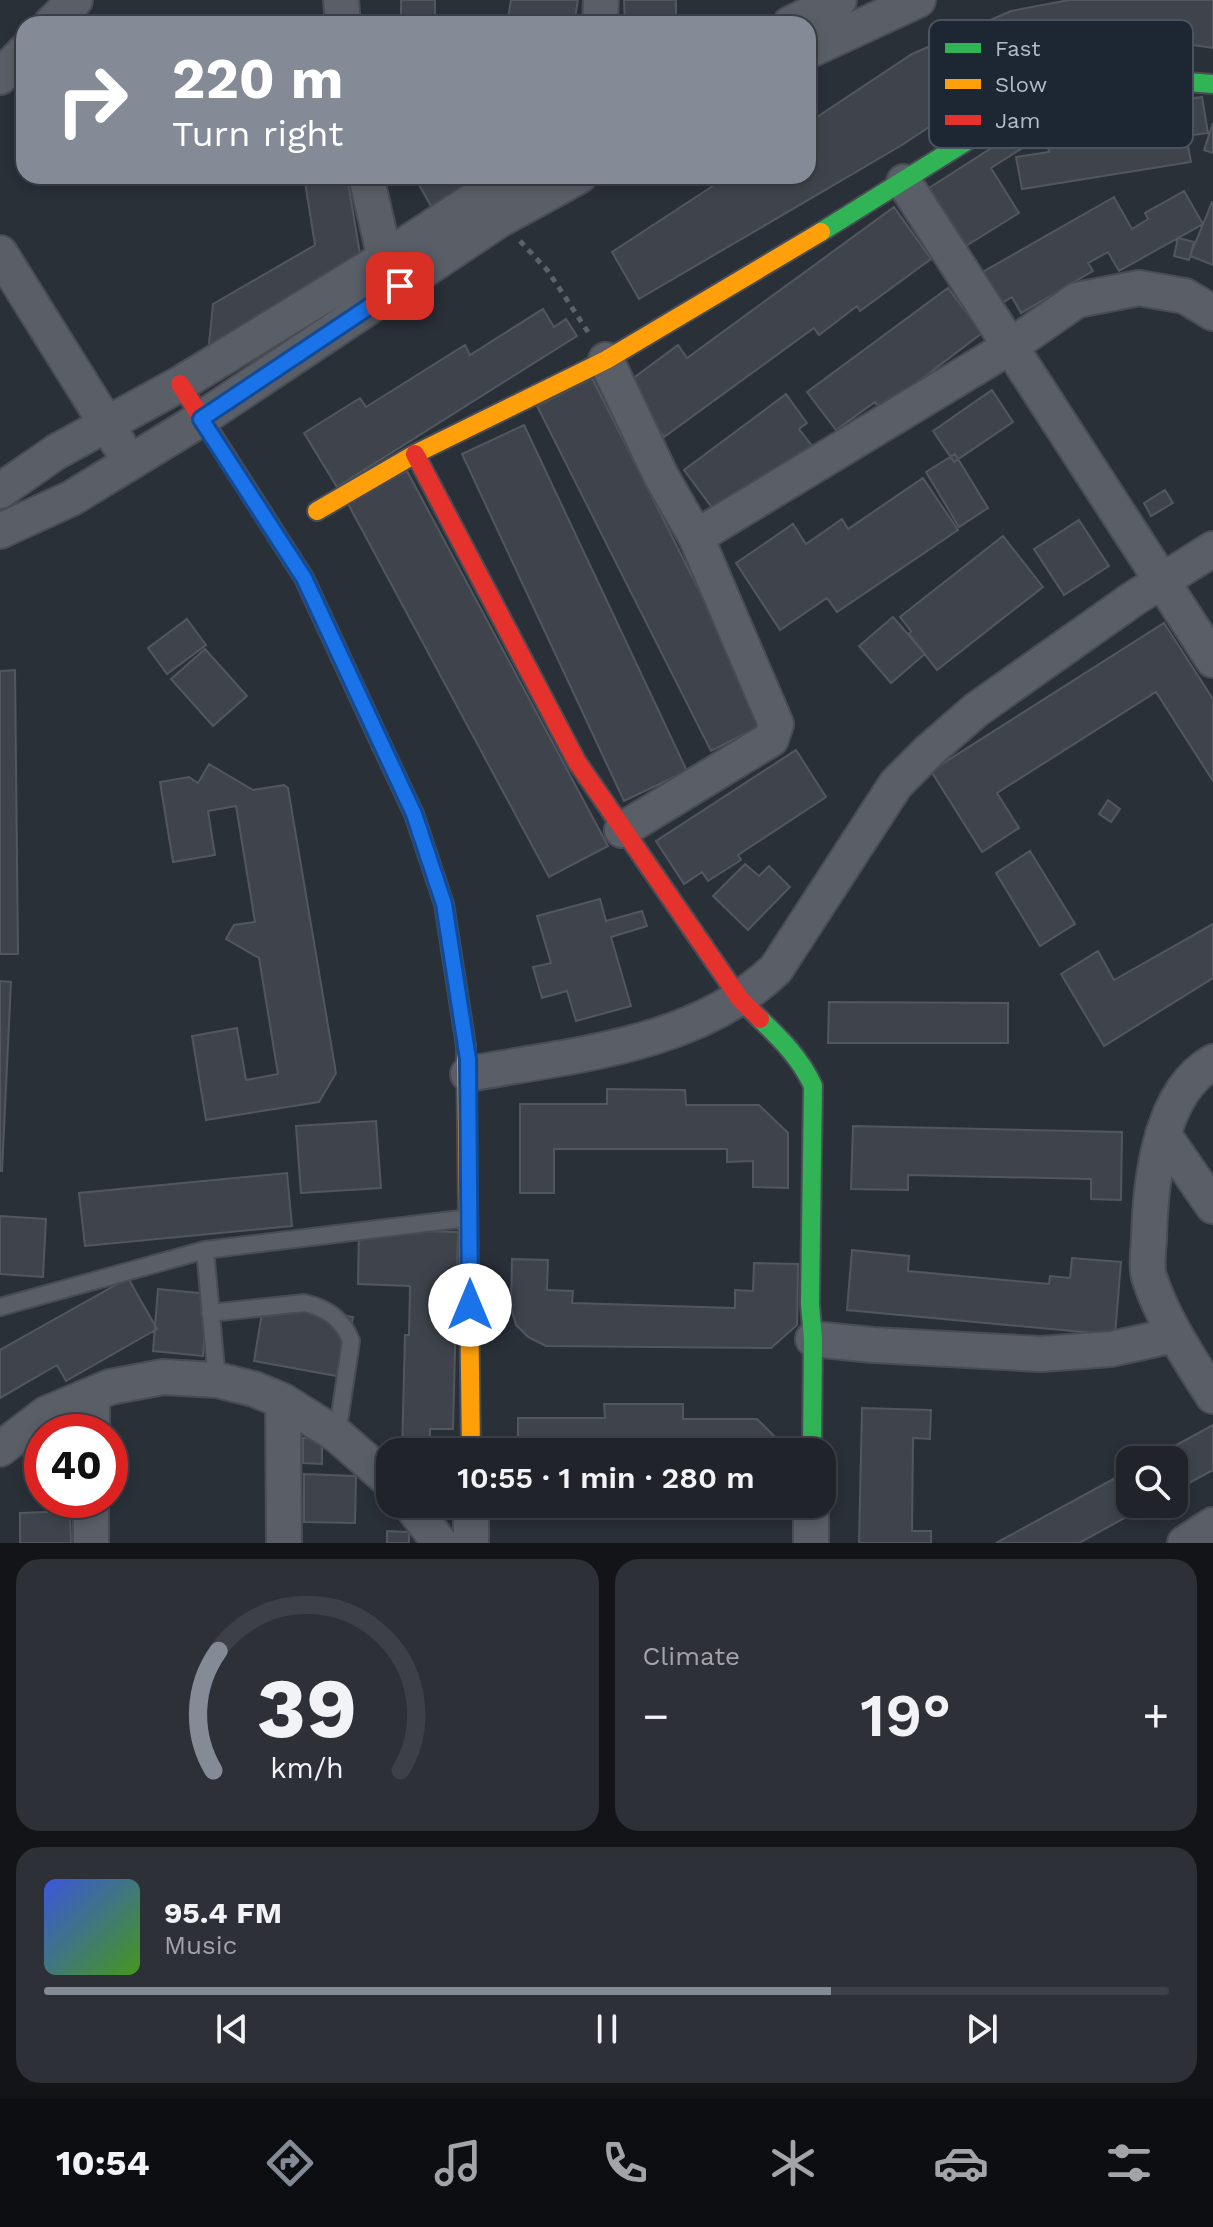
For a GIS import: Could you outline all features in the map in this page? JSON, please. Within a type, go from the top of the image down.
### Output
[{"type":"street","points":[[59,16],[75,0]]},
{"type":"street","points":[[806,16],[839,0]]},
{"type":"street","points":[[816,47],[918,0]]},
{"type":"street","points":[[0,77],[16,60]]},
{"type":"street","points":[[1193,82],[1213,84]]},
{"type":"street","points":[[317,511],[415,454],[606,360],[957,148]]},
{"type":"street","points":[[904,182],[1213,660]]},
{"type":"street","points":[[368,184],[385,258]]},
{"type":"street","points":[[0,491],[56,452],[180,384],[501,184]]},
{"type":"street","points":[[0,531],[72,498],[201,419],[499,220],[564,184]]},
{"type":"street","points":[[0,253],[130,461]]},
{"type":"street","points":[[696,537],[1011,346],[1077,300],[1139,288],[1185,296],[1213,313]]},
{"type":"street","points":[[606,360],[661,476],[696,537],[776,724],[771,739],[622,830]]},
{"type":"street","points":[[180,384],[304,578],[414,814],[444,904],[468,1059],[471,1438]]},
{"type":"street","points":[[415,454],[577,762],[740,999],[785,1043],[806,1070],[813,1086],[810,1304],[813,1339],[812,1438]]},
{"type":"street","points":[[468,1074],[600,1050],[686,1026],[740,999],[776,969],[896,784],[930,750],[976,710],[1163,580],[1213,549]]},
{"type":"street","points":[[1213,1062],[1203,1067],[1177,1099],[1163,1134],[1150,1201],[1148,1274],[1175,1335],[1213,1396]]},
{"type":"street","points":[[1163,1134],[1213,1206]]},
{"type":"street","points":[[813,1339],[1041,1354],[1111,1349],[1175,1335]]},
{"type":"street","points":[[0,1449],[46,1414],[110,1387],[163,1377],[217,1380],[254,1389],[283,1401],[337,1435],[376,1469]]},
{"type":"street","points":[[92,1395],[92,1414]]},
{"type":"street","points":[[283,1401],[284,1543]]},
{"type":"street","points":[[91,1518],[91,1543]]},
{"type":"street","points":[[421,1518],[440,1543]]},
{"type":"street","points":[[471,1518],[471,1543]]},
{"type":"street","points":[[811,1518],[811,1543]]},
{"type":"street","points":[[1185,1543],[1213,1525]]},
{"type":"lane","points":[[0,1307],[205,1250],[469,1218]]},
{"type":"lane","points":[[205,1250],[217,1380]]},
{"type":"lane","points":[[210,1313],[304,1303],[317,1306],[346,1326],[351,1341],[337,1435]]},
{"type":"path","points":[[499,220],[548,271],[606,360]]},
{"type":"building","points":[[401,0],[435,0],[435,16],[401,16]]},
{"type":"building","points":[[511,0],[578,0],[575,16],[508,16]]},
{"type":"building","points":[[624,0],[676,0],[676,16],[625,16]]},
{"type":"building","points":[[1069,0],[1213,0],[1213,48],[1193,45],[1193,20],[990,20],[1011,11]]},
{"type":"building","points":[[929,47],[929,127],[639,299],[612,252],[716,184],[816,184],[816,118],[912,54]]},
{"type":"building","points":[[1202,97],[1208,133],[1193,135],[1193,98]]},
{"type":"building","points":[[1213,123],[1213,153],[1204,150]]},
{"type":"building","points":[[992,148],[1022,148],[991,168],[1019,213],[966,246],[929,188]]},
{"type":"building","points":[[1048,148],[1188,148],[1191,162],[1022,189],[1016,157],[1049,152]]},
{"type":"building","points":[[305,184],[348,184],[362,266],[217,353],[209,344],[213,304],[315,245]]},
{"type":"building","points":[[419,184],[468,184],[431,206]]},
{"type":"building","points":[[1184,191],[1203,224],[1119,271],[1108,252],[1088,263],[1093,271],[1021,313],[1012,297],[999,305],[981,273],[1114,197],[1132,229],[1148,219],[1145,213]]},
{"type":"building","points":[[1213,202],[1213,265],[1190,256]]},
{"type":"building","points":[[894,207],[931,259],[860,311],[857,306],[819,335],[814,328],[664,437],[628,382],[678,345],[687,358]]},
{"type":"building","points":[[1178,238],[1194,242],[1189,260],[1174,256]]},
{"type":"building","points":[[948,288],[982,333],[881,410],[875,402],[836,430],[807,392]]},
{"type":"building","points":[[543,309],[554,327],[566,319],[577,336],[337,487],[304,433],[360,398],[366,407],[465,345],[470,355]]},
{"type":"building","points":[[592,378],[766,723],[711,751],[537,406]]},
{"type":"building","points":[[992,390],[1013,422],[954,462],[933,431]]},
{"type":"building","points":[[786,394],[807,423],[799,429],[813,447],[719,517],[684,470]]},
{"type":"building","points":[[524,425],[687,771],[624,801],[462,454]]},
{"type":"building","points":[[955,454],[988,508],[959,527],[926,472]]},
{"type":"building","points":[[407,471],[608,846],[549,877],[347,502]]},
{"type":"building","points":[[923,478],[958,530],[837,612],[827,598],[780,630],[736,563],[793,524],[806,544],[842,519],[848,529]]},
{"type":"building","points":[[1165,490],[1173,503],[1151,516],[1144,503]]},
{"type":"building","points":[[1079,520],[1109,566],[1064,595],[1034,549]]},
{"type":"building","points":[[1003,536],[1043,587],[937,670],[900,617]]},
{"type":"building","points":[[893,617],[925,654],[891,683],[859,646]]},
{"type":"building","points":[[187,619],[206,645],[167,674],[148,648]]},
{"type":"building","points":[[1164,623],[1213,699],[1213,781],[1156,692],[997,793],[1019,828],[982,852],[931,771]]},
{"type":"building","points":[[205,649],[247,696],[213,726],[171,679]]},
{"type":"building","points":[[15,670],[18,954],[0,954],[0,671]]},
{"type":"building","points":[[796,750],[826,797],[738,855],[741,860],[708,881],[702,872],[684,884],[656,841]]},
{"type":"building","points":[[209,764],[253,790],[284,785],[288,788],[336,1073],[319,1102],[206,1120],[192,1036],[237,1028],[246,1080],[278,1074],[259,958],[226,939],[234,925],[255,922],[236,806],[208,811],[215,855],[173,862],[160,782],[189,777],[198,783]]},
{"type":"building","points":[[1108,800],[1120,809],[1111,822],[1099,814]]},
{"type":"building","points":[[1030,851],[1075,924],[1040,946],[996,873]]},
{"type":"building","points":[[745,864],[759,876],[769,866],[790,887],[748,930],[713,896]]},
{"type":"building","points":[[600,899],[606,921],[642,911],[647,926],[611,937],[631,1006],[576,1021],[567,991],[542,998],[533,967],[551,963],[537,916]]},
{"type":"building","points":[[1213,924],[1213,978],[1104,1046],[1061,974],[1098,951],[1114,980]]},
{"type":"building","points":[[0,981],[11,982],[2,1171],[0,1171]]},
{"type":"building","points":[[829,1002],[1008,1003],[1008,1043],[828,1043]]},
{"type":"building","points":[[607,1089],[685,1090],[686,1105],[759,1105],[788,1133],[788,1188],[753,1187],[753,1161],[727,1162],[727,1149],[554,1149],[554,1193],[520,1193],[520,1104],[607,1104]]},
{"type":"building","points":[[376,1121],[381,1188],[301,1193],[296,1126]]},
{"type":"building","points":[[853,1126],[1122,1132],[1121,1200],[1091,1199],[1091,1179],[908,1175],[908,1190],[851,1189]]},
{"type":"building","points":[[287,1173],[292,1226],[85,1246],[79,1193]]},
{"type":"building","points":[[0,1216],[46,1219],[43,1277],[0,1274]]},
{"type":"building","points":[[359,1230],[458,1232],[453,1429],[430,1429],[430,1438],[402,1438],[405,1335],[409,1335],[410,1286],[358,1284]]},
{"type":"building","points":[[852,1250],[909,1256],[908,1271],[1049,1284],[1050,1276],[1070,1278],[1072,1258],[1121,1262],[1115,1335],[847,1310]]},
{"type":"building","points":[[512,1259],[548,1260],[547,1290],[573,1291],[572,1303],[735,1308],[735,1290],[753,1291],[754,1263],[798,1264],[797,1325],[771,1348],[546,1346],[528,1337],[516,1325],[511,1308]]},
{"type":"building","points":[[128,1278],[157,1329],[66,1381],[57,1365],[0,1398],[0,1350]]},
{"type":"building","points":[[158,1289],[208,1294],[203,1356],[153,1351]]},
{"type":"building","points":[[264,1301],[353,1317],[342,1377],[254,1361]]},
{"type":"building","points":[[604,1404],[683,1404],[683,1419],[757,1419],[776,1438],[518,1438],[518,1418],[605,1418]]},
{"type":"building","points":[[862,1408],[931,1410],[930,1439],[913,1438],[912,1531],[931,1531],[931,1543],[859,1543]]},
{"type":"building","points":[[1213,1425],[1213,1470],[1188,1483],[1188,1446],[1175,1446]]},
{"type":"building","points":[[303,1438],[322,1438],[322,1464],[303,1463]]},
{"type":"building","points":[[304,1474],[356,1476],[355,1523],[304,1522]]},
{"type":"building","points":[[1116,1478],[1116,1518],[1125,1518],[1079,1543],[996,1543]]},
{"type":"building","points":[[20,1513],[24,1513],[24,1518],[70,1518],[71,1543],[20,1543]]},
{"type":"building","points":[[387,1531],[409,1532],[409,1543],[387,1543]]},
{"type":"traffic: fast","points":[[1193,82],[1213,84]]},
{"type":"traffic: fast","points":[[821,232],[956,148]]},
{"type":"traffic: fast","points":[[382,746],[414,814],[444,904],[466,1046]]},
{"type":"traffic: fast","points":[[760,1019],[796,1058],[813,1086],[810,1304],[813,1339],[812,1438]]},
{"type":"traffic: slow","points":[[317,511],[415,454],[606,360],[821,232]]},
{"type":"traffic: slow","points":[[466,1046],[471,1438]]},
{"type":"traffic: jam","points":[[180,384],[304,578],[382,746]]},
{"type":"traffic: jam","points":[[415,454],[577,762],[740,999],[760,1019]]},
{"type":"route","points":[[400,286],[201,419],[304,578],[414,814],[444,904],[468,1059],[470,1305]]}]
